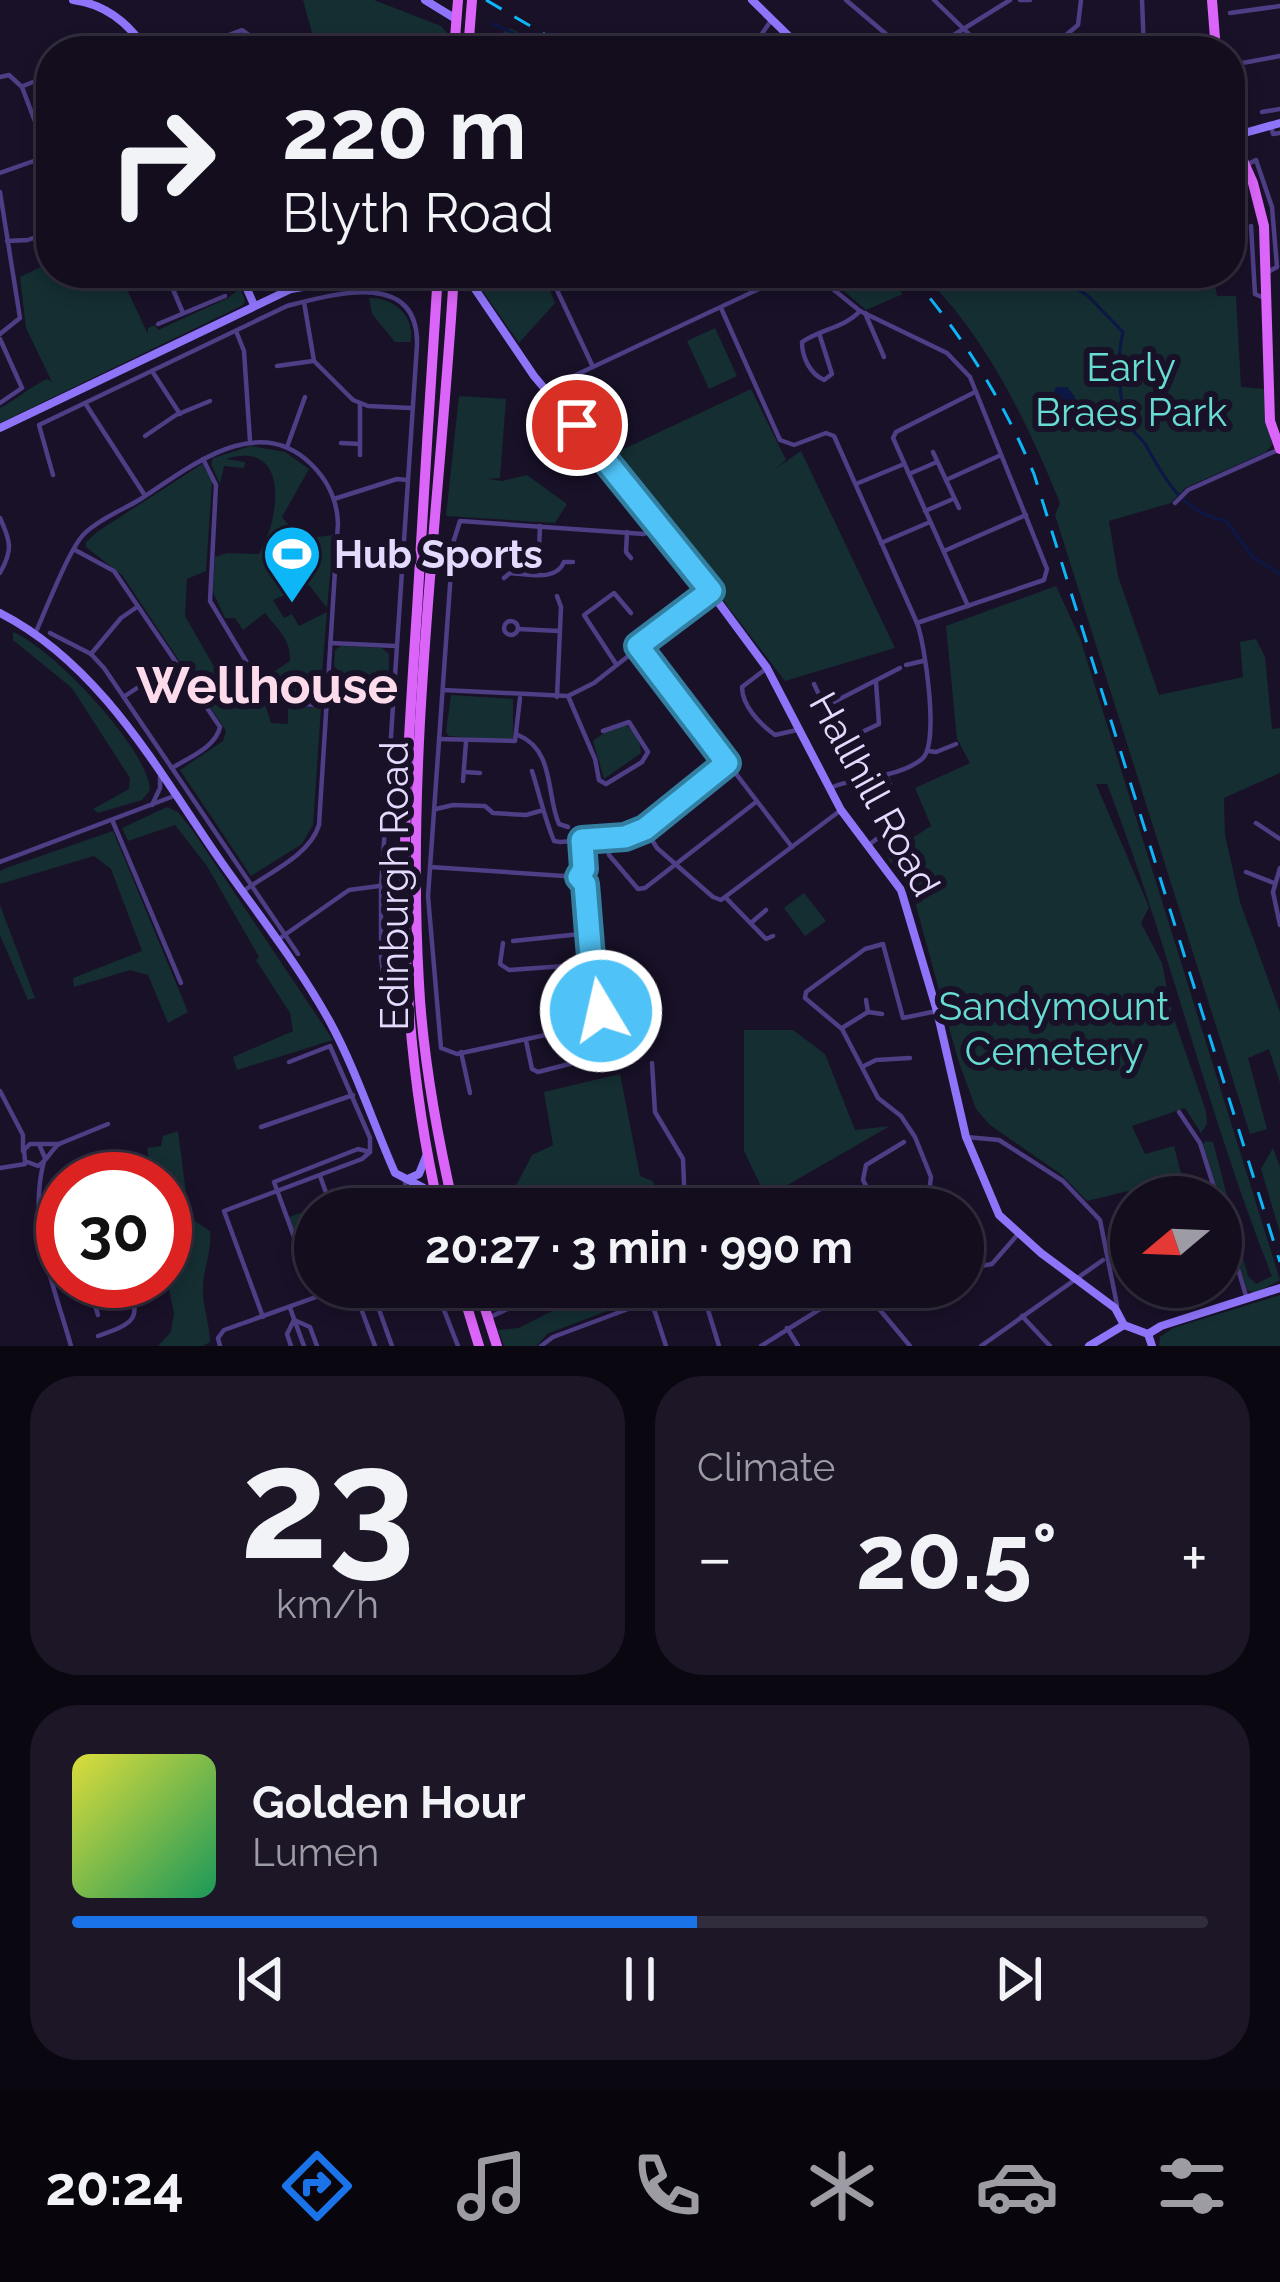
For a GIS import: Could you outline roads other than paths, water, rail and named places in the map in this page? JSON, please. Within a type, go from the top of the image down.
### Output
[{"type":"main road","points":[[455,36],[458,0]]},
{"type":"main road","points":[[1212,0],[1215,36]]},
{"type":"main road","points":[[469,36],[472,3]]},
{"type":"main road","points":[[456,19],[470,21]]},
{"type":"main road","points":[[1245,154],[1260,204],[1267,272],[1270,421],[1280,449]]},
{"type":"main road","name":"Edinburgh Road","points":[[434,1188],[409,1039],[402,919],[404,805],[437,288]]},
{"type":"main road","name":"Edinburgh Road","points":[[449,1188],[419,986],[417,830],[453,288]]},
{"type":"main road","points":[[432,1177],[446,1175]]},
{"type":"main road","points":[[467,1308],[479,1346]]},
{"type":"main road","points":[[485,1308],[497,1346]]},
{"type":"main road","points":[[471,1322],[488,1318]]},
{"type":"street","points":[[73,0],[100,7],[120,19],[134,36]]},
{"type":"street","points":[[425,0],[456,19]]},
{"type":"street","points":[[752,0],[786,36]]},
{"type":"street","points":[[846,0],[888,36]]},
{"type":"street","points":[[934,0],[974,36]]},
{"type":"street","points":[[951,36],[1010,0]]},
{"type":"street","points":[[1021,0],[1030,0]]},
{"type":"street","points":[[1065,36],[1078,25],[1081,0]]},
{"type":"street","points":[[1142,0],[1143,36]]},
{"type":"street","points":[[1230,13],[1280,6]]},
{"type":"street","points":[[760,36],[770,22]]},
{"type":"street","points":[[1245,63],[1280,56]]},
{"type":"street","points":[[0,77],[9,75],[22,87],[36,124]]},
{"type":"street","points":[[22,87],[36,81]]},
{"type":"street","points":[[1262,112],[1280,109]]},
{"type":"street","points":[[1245,132],[1276,129]]},
{"type":"street","points":[[1264,135],[1276,129]]},
{"type":"street","points":[[1251,162],[1256,148]]},
{"type":"street","points":[[0,173],[36,160]]},
{"type":"street","points":[[0,192],[20,318],[0,337],[22,384],[20,392],[0,403]]},
{"type":"street","points":[[1251,226],[1256,294],[1268,299]]},
{"type":"street","points":[[7,242],[36,237]]},
{"type":"street","points":[[0,268],[11,267]]},
{"type":"street","points":[[172,288],[183,313]]},
{"type":"street","points":[[246,288],[254,305]]},
{"type":"street","points":[[0,428],[297,288]]},
{"type":"street","points":[[421,288],[436,306]]},
{"type":"street","name":"Hallhill Road","points":[[474,288],[545,389],[658,524],[767,668],[841,810],[901,890],[937,1011],[966,1137],[999,1215],[1110,1304]]},
{"type":"street","points":[[556,288],[592,367]]},
{"type":"street","points":[[545,389],[762,288]]},
{"type":"street","points":[[832,288],[862,312],[947,353],[970,377],[1047,569],[1044,580],[917,623]]},
{"type":"street","points":[[53,475],[39,425],[236,331],[327,294],[384,294],[400,299],[413,313],[418,331],[381,886],[381,957],[388,1018]]},
{"type":"street","points":[[158,324],[225,296]]},
{"type":"street","points":[[304,302],[314,361],[359,404],[412,408]]},
{"type":"street","points":[[721,308],[780,440],[794,445],[826,433],[834,436],[917,623],[925,661],[928,751],[923,759],[886,774],[830,788]]},
{"type":"street","points":[[819,333],[832,365],[832,374],[824,380],[815,376],[802,342],[819,333],[852,320],[862,312]]},
{"type":"street","points":[[862,312],[884,357]]},
{"type":"street","points":[[236,331],[246,365],[250,441]]},
{"type":"street","points":[[277,366],[314,361]]},
{"type":"street","points":[[292,364],[292,372]]},
{"type":"street","points":[[152,370],[180,414]]},
{"type":"street","points":[[968,605],[892,438],[976,392]]},
{"type":"street","points":[[287,447],[305,397]]},
{"type":"street","points":[[145,436],[210,401]]},
{"type":"street","points":[[86,403],[145,496]]},
{"type":"street","points":[[359,404],[361,455]]},
{"type":"street","points":[[300,411],[310,416]]},
{"type":"street","points":[[35,634],[82,536],[203,459],[250,441],[287,447],[323,476],[338,523],[314,839],[247,889]]},
{"type":"street","points":[[341,443],[361,444]]},
{"type":"street","points":[[1175,502],[1188,490],[1280,449]]},
{"type":"street","points":[[933,452],[959,508]]},
{"type":"street","points":[[946,480],[1002,454]]},
{"type":"street","points":[[203,459],[216,485],[210,602],[270,700],[326,706]]},
{"type":"street","points":[[909,474],[937,462]]},
{"type":"street","points":[[856,484],[904,464]]},
{"type":"street","points":[[334,499],[407,480]]},
{"type":"street","points":[[925,511],[956,499]]},
{"type":"street","points":[[944,551],[1027,515]]},
{"type":"street","points":[[0,518],[11,542],[11,555],[0,573]]},
{"type":"street","points":[[430,867],[579,877],[585,884],[601,1011],[598,1019],[583,1027],[461,1052],[441,1048],[442,1019],[428,928],[430,867],[455,527],[470,520],[644,534],[658,524]]},
{"type":"street","points":[[881,542],[930,521]]},
{"type":"street","points":[[538,574],[540,526]]},
{"type":"street","points":[[627,532],[631,555]]},
{"type":"street","points":[[75,550],[114,571],[220,728],[212,743],[172,768]]},
{"type":"street","points":[[506,572],[552,574],[564,562],[573,562]]},
{"type":"street","points":[[443,690],[568,696],[593,683],[711,591]]},
{"type":"street","points":[[616,664],[584,615],[614,593],[631,613]]},
{"type":"street","points":[[622,601],[632,595]]},
{"type":"street","points":[[556,596],[560,601],[557,698]]},
{"type":"street","points":[[91,654],[121,617],[139,606]]},
{"type":"street","points":[[0,613],[35,634],[88,678],[247,889]]},
{"type":"street","points":[[518,628],[559,631]]},
{"type":"street","points":[[50,633],[91,654],[172,768],[328,1018],[394,1171],[424,1188]]},
{"type":"street","points":[[330,643],[396,646]]},
{"type":"street","points":[[638,646],[792,847]]},
{"type":"street","points":[[826,706],[903,667],[925,661]]},
{"type":"street","points":[[160,673],[175,662]]},
{"type":"street","points":[[767,668],[742,687],[742,697],[762,726],[775,735],[802,729]]},
{"type":"street","points":[[328,676],[393,681]]},
{"type":"street","points":[[843,741],[879,724],[875,682]]},
{"type":"street","points":[[814,685],[858,778]]},
{"type":"street","points":[[123,697],[140,686]]},
{"type":"street","points":[[439,740],[509,744],[518,735],[520,695]]},
{"type":"street","points":[[568,696],[599,780],[606,784],[642,762],[648,752],[629,722],[603,731]]},
{"type":"street","points":[[518,735],[536,748],[548,771],[554,817],[568,827]]},
{"type":"street","points":[[463,782],[466,742]]},
{"type":"street","points":[[928,751],[956,744]]},
{"type":"street","points":[[532,772],[540,811],[554,841],[582,840],[645,829],[727,763]]},
{"type":"street","points":[[464,772],[480,773]]},
{"type":"street","points":[[152,805],[160,788],[159,773]]},
{"type":"street","points":[[886,774],[893,794]]},
{"type":"street","points":[[0,862],[175,795]]},
{"type":"street","points":[[608,838],[609,855],[638,889],[645,888],[756,802]]},
{"type":"street","points":[[900,805],[908,827]]},
{"type":"street","points":[[435,808],[484,806],[493,813],[526,815],[540,811]]},
{"type":"street","points":[[645,829],[673,863],[713,897],[726,897],[841,810]]},
{"type":"street","points":[[869,845],[904,818]]},
{"type":"street","points":[[112,821],[181,983]]},
{"type":"street","points":[[1256,823],[1280,838]]},
{"type":"street","points":[[579,877],[584,869],[582,840]]},
{"type":"street","points":[[1279,922],[1274,883],[1280,868]]},
{"type":"street","points":[[1246,872],[1274,883]]},
{"type":"street","points":[[280,938],[349,890],[381,886]]},
{"type":"street","points":[[726,897],[766,939],[772,936]]},
{"type":"street","points":[[752,922],[766,910]]},
{"type":"street","points":[[513,941],[590,933]]},
{"type":"street","points":[[280,938],[298,954]]},
{"type":"street","points":[[503,943],[500,964],[509,970],[593,964]]},
{"type":"street","points":[[931,1188],[925,1155],[901,1116],[878,1098],[842,1029],[807,1003],[806,992],[876,944],[886,948],[903,1018],[937,1011]]},
{"type":"street","points":[[866,1000],[868,1012]]},
{"type":"street","points":[[842,1029],[868,1012],[882,1014]]},
{"type":"street","points":[[525,1039],[532,1069],[538,1072],[585,1060],[590,1053],[583,1027]]},
{"type":"street","points":[[263,1317],[224,1211],[362,1160],[370,1152],[370,1138],[330,1046],[289,1062]]},
{"type":"street","points":[[461,1052],[473,1088]]},
{"type":"street","points":[[862,1067],[876,1060],[910,1058]]},
{"type":"street","points":[[652,1063],[655,1112],[683,1160],[684,1188]]},
{"type":"street","points":[[0,1090],[23,1135],[23,1154],[36,1178]]},
{"type":"street","points":[[261,1127],[352,1095]]},
{"type":"street","points":[[1179,1112],[1201,1143],[1211,1176]]},
{"type":"street","points":[[10,1165],[30,1144],[59,1144],[108,1124]]},
{"type":"street","points":[[23,1135],[42,1152]]},
{"type":"street","points":[[966,1137],[999,1140],[1063,1181],[1100,1220],[1110,1264]]},
{"type":"street","points":[[867,1188],[863,1180],[866,1166],[904,1142]]},
{"type":"street","points":[[52,1152],[59,1144]]},
{"type":"street","points":[[294,1240],[274,1182],[358,1149],[370,1152]]},
{"type":"street","points":[[406,1180],[419,1174],[427,1153]]},
{"type":"street","points":[[0,1168],[36,1164]]},
{"type":"street","points":[[320,1176],[324,1188]]},
{"type":"street","points":[[406,1180],[432,1177]]},
{"type":"street","points":[[406,1180],[406,1188]]},
{"type":"street","points":[[984,1265],[992,1264],[1019,1233]]},
{"type":"street","points":[[981,1346],[1103,1260]]},
{"type":"street","points":[[1242,1285],[1246,1299]]},
{"type":"street","points":[[1148,1334],[1280,1288]]},
{"type":"street","points":[[220,1346],[218,1338],[224,1330],[294,1306]]},
{"type":"street","points":[[59,1308],[71,1346]]},
{"type":"street","points":[[96,1308],[98,1315]]},
{"type":"street","points":[[98,1336],[130,1322],[135,1308]]},
{"type":"street","points":[[290,1308],[304,1346]]},
{"type":"street","points":[[361,1308],[375,1346]]},
{"type":"street","points":[[378,1308],[392,1346]]},
{"type":"street","points":[[443,1308],[458,1346]]},
{"type":"street","points":[[488,1318],[509,1308]]},
{"type":"street","points":[[541,1346],[630,1308]]},
{"type":"street","points":[[654,1308],[666,1346]]},
{"type":"street","points":[[707,1308],[719,1346]]},
{"type":"street","points":[[761,1346],[818,1308]]},
{"type":"street","points":[[874,1308],[910,1346]]},
{"type":"street","points":[[1115,1308],[1124,1324],[1148,1334],[1152,1346]]},
{"type":"street","points":[[1022,1316],[1051,1346]]},
{"type":"street","points":[[291,1346],[286,1334],[294,1319]]},
{"type":"street","points":[[294,1319],[310,1327],[316,1346]]},
{"type":"street","points":[[1089,1346],[1124,1324]]},
{"type":"street","points":[[788,1328],[799,1346]]},
{"type":"waterway","points":[[493,24],[520,36]]},
{"type":"waterway","points":[[1076,288],[1123,332],[1120,380],[1125,416],[1169,484],[1199,511],[1226,521],[1253,557],[1280,574]]},
{"type":"railway","points":[[486,0],[547,36]]},
{"type":"railway","points":[[921,288],[980,369],[1034,474],[1280,1262]]},
{"type":"place","name":"Hub Sports","points":[[292,605]]},
{"type":"district","name":"Wellhouse","points":[[267,685]]},
{"type":"park label","name":"Early Braes Park","points":[[1131,390]]},
{"type":"park label","name":"Sandymount Cemetery","points":[[1054,1028]]}]
